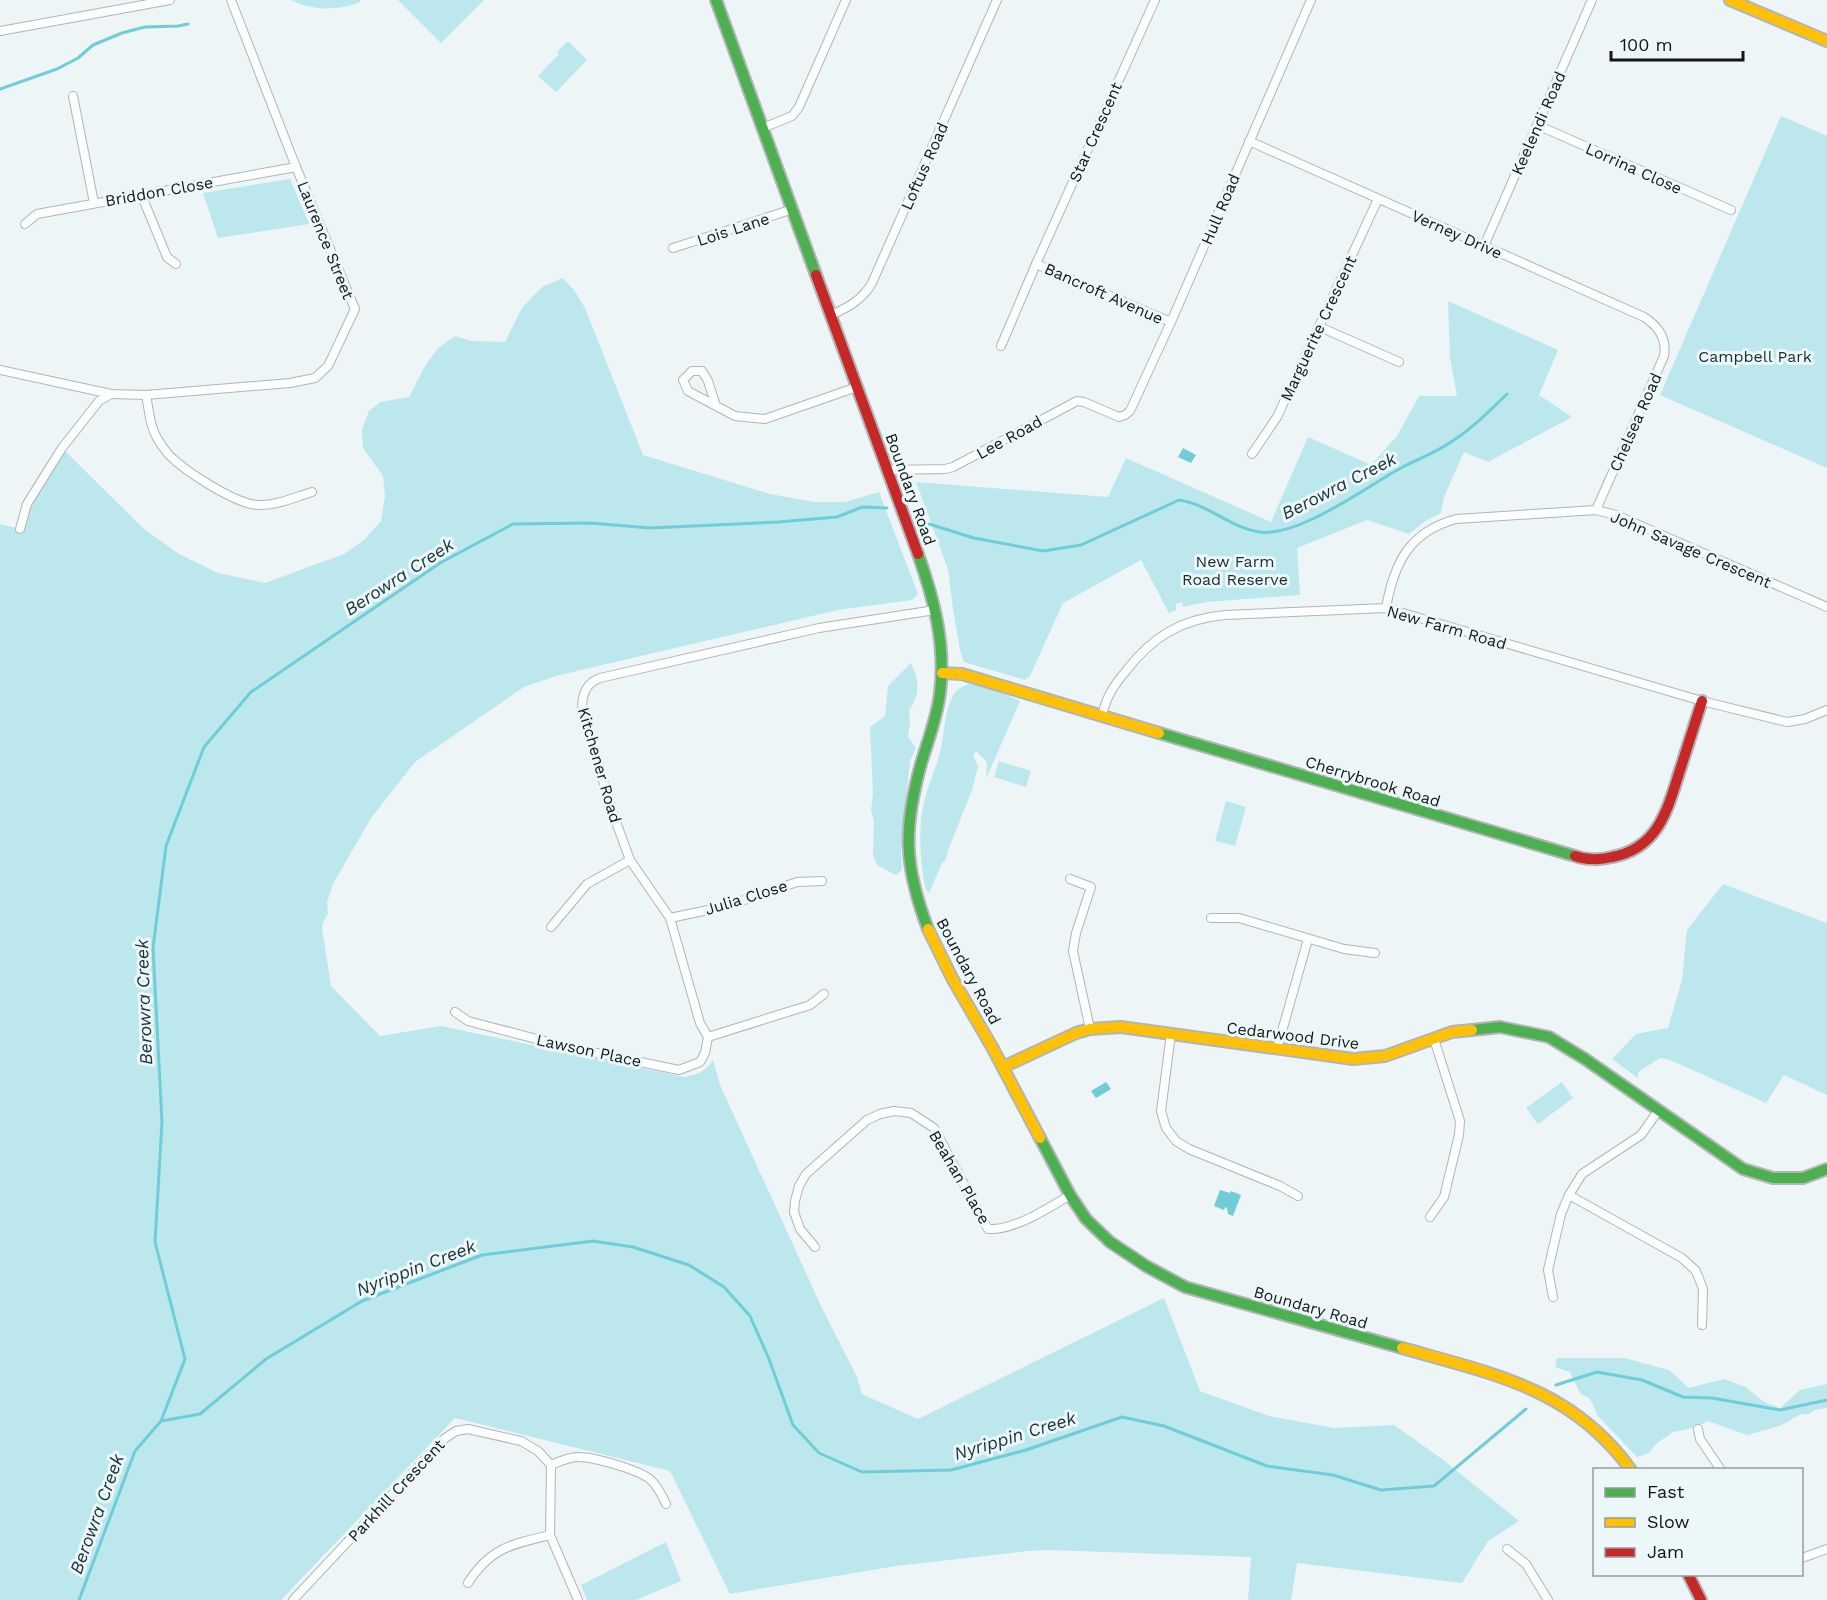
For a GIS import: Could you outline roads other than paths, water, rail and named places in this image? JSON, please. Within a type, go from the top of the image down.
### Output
[{"type":"main road","name":"Boundary Road","points":[[716,0],[929,584],[939,626],[942,673],[935,719],[923,757],[910,823],[908,851],[912,880],[930,934],[1070,1195],[1088,1221],[1126,1254],[1147,1268],[1185,1287],[1506,1378],[1530,1387],[1580,1416],[1596,1430],[1629,1468]]},
{"type":"main road","points":[[1730,0],[1827,41]]},
{"type":"main road","name":"Cherrybrook Road","points":[[942,673],[962,674],[1581,858],[1609,858],[1623,855],[1653,836],[1668,809],[1702,701]]},
{"type":"main road","name":"Cedarwood Drive","points":[[1003,1067],[1063,1038],[1090,1029],[1121,1027],[1353,1059],[1385,1056],[1452,1032],[1500,1027],[1549,1037],[1585,1059],[1743,1169],[1773,1178],[1803,1178],[1827,1169]]},
{"type":"main road","points":[[1689,1576],[1701,1600]]},
{"type":"street","points":[[0,31],[170,0]]},
{"type":"street","name":"Laurence Street","points":[[0,370],[111,394],[146,395],[290,383],[315,378],[328,366],[355,309],[296,167],[231,0]]},
{"type":"street","points":[[763,128],[792,116],[799,107],[846,0]]},
{"type":"street","name":"Loftus Road","points":[[831,315],[854,304],[865,294],[872,283],[997,0]]},
{"type":"street","name":"Star Crescent","points":[[1001,346],[1155,0]]},
{"type":"street","name":"Hull Road","points":[[1125,415],[1133,408],[1311,0]]},
{"type":"street","name":"Keelendi Road","points":[[1484,246],[1592,0]]},
{"type":"street","points":[[73,96],[94,203]]},
{"type":"street","name":"Lorrina Close","points":[[1536,125],[1731,210]]},
{"type":"street","name":"Verney Drive","points":[[1249,141],[1644,317],[1651,321],[1660,332]]},
{"type":"street","name":"Briddon Close","points":[[25,224],[37,214],[296,167]]},
{"type":"street","points":[[141,194],[168,257],[176,264]]},
{"type":"street","name":"Marguerite Crescent","points":[[1252,454],[1277,417],[1378,199]]},
{"type":"street","name":"Lois Lane","points":[[673,248],[793,209]]},
{"type":"street","name":"Bancroft Avenue","points":[[1036,264],[1171,322]]},
{"type":"street","points":[[1320,327],[1399,362]]},
{"type":"street","name":"Chelsea Road","points":[[1596,510],[1665,356],[1664,342],[1660,332]]},
{"type":"street","points":[[716,406],[708,381],[702,371],[692,371],[683,380],[688,391],[716,406],[735,416],[765,419],[857,387]]},
{"type":"street","points":[[20,529],[27,504],[62,448],[99,401],[111,394]]},
{"type":"street","points":[[146,395],[154,432],[169,454],[235,499],[258,505],[274,504],[312,492]]},
{"type":"street","name":"Lee Road","points":[[888,470],[953,467],[1074,401],[1084,402],[1119,417],[1125,415]]},
{"type":"street","name":"John Savage Crescent","points":[[1386,608],[1391,584],[1408,548],[1416,539],[1439,524],[1456,519],[1596,510],[1616,515],[1827,607]]},
{"type":"street","name":"New Farm Road","points":[[1102,716],[1113,687],[1140,654],[1160,637],[1185,624],[1211,616],[1386,608],[1702,701],[1787,722],[1805,719],[1827,710]]},
{"type":"street","name":"Kitchener Road","points":[[708,1037],[700,1023],[670,918],[630,860],[612,811],[582,709],[585,691],[593,681],[612,675],[819,628],[935,610]]},
{"type":"street","points":[[550,927],[587,884],[630,860]]},
{"type":"street","points":[[1070,879],[1091,887],[1076,933],[1073,951],[1090,1029]]},
{"type":"street","name":"Julia Close","points":[[670,918],[727,906],[797,882],[822,881]]},
{"type":"street","points":[[1211,918],[1239,918],[1344,949],[1375,953]]},
{"type":"street","points":[[1277,1049],[1308,939]]},
{"type":"street","points":[[708,1037],[810,1005],[824,994]]},
{"type":"street","name":"Lawson Place","points":[[455,1012],[468,1021],[567,1047],[679,1070],[700,1062],[705,1053],[708,1037]]},
{"type":"street","points":[[1171,1034],[1161,1110],[1166,1128],[1176,1141],[1189,1149],[1280,1186],[1298,1196]]},
{"type":"street","points":[[1430,1217],[1444,1197],[1459,1135],[1460,1121],[1434,1039]]},
{"type":"street","name":"Beahan Place","points":[[815,1247],[800,1229],[795,1212],[795,1201],[802,1179],[867,1120],[894,1111],[911,1113],[934,1128],[988,1229],[997,1230],[1041,1213],[1070,1195]]},
{"type":"street","points":[[1553,1297],[1548,1270],[1562,1214],[1569,1196],[1582,1174],[1641,1135],[1658,1111]]},
{"type":"street","points":[[1569,1196],[1682,1258],[1696,1271],[1703,1289],[1702,1325]]},
{"type":"street","name":"Parkhill Crescent","points":[[293,1600],[444,1439],[456,1431],[468,1429],[521,1441],[538,1451],[551,1465]]},
{"type":"street","points":[[1698,1429],[1700,1440],[1720,1468]]},
{"type":"street","points":[[578,1600],[550,1535],[551,1465],[569,1458],[587,1458],[640,1472],[651,1480],[666,1504]]},
{"type":"street","points":[[468,1583],[476,1570],[489,1557],[515,1543],[550,1535]]},
{"type":"street","points":[[1803,1558],[1827,1549]]},
{"type":"street","points":[[1507,1550],[1526,1564],[1548,1600]]},
{"type":"water","points":[[1183,448],[1196,455],[1191,463],[1178,457]]},
{"type":"water","points":[[1106,1082],[1111,1089],[1096,1098],[1091,1091]]},
{"type":"water","points":[[1220,1190],[1241,1195],[1233,1216],[1228,1214],[1227,1208],[1225,1207],[1224,1210],[1214,1206]]},
{"type":"waterway","points":[[0,89],[57,69],[78,58],[93,45],[122,33],[145,27],[188,24]]},
{"type":"waterway","name":"Berowra Creek","points":[[929,524],[974,538],[1043,551],[1081,545],[1179,500],[1200,506],[1248,529],[1275,532],[1311,520],[1331,510],[1399,469],[1445,446],[1473,426],[1507,394]]},
{"type":"waterway","name":"Berowra Creek","points":[[79,1600],[135,1451],[161,1421],[185,1359],[155,1242],[162,1122],[153,948],[166,846],[204,747],[251,692],[440,563],[513,524],[590,523],[650,528],[778,522],[837,517],[862,507],[887,508]]},
{"type":"waterway","name":"Nyrippin Creek","points":[[161,1421],[200,1414],[266,1359],[362,1301],[482,1255],[593,1241],[633,1247],[689,1265],[724,1287],[750,1316],[769,1359],[793,1425],[819,1453],[862,1472],[951,1470],[1026,1450],[1122,1417],[1164,1426],[1267,1466],[1333,1475],[1381,1490],[1434,1486],[1526,1409]]},
{"type":"waterway","name":"Nyrippin Creek","points":[[1556,1385],[1597,1372],[1642,1380],[1683,1397],[1712,1398],[1780,1410],[1827,1400]]},
{"type":"park label","name":"Campbell Park","points":[[1755,356]]},
{"type":"park label","name":"New Farm Road Reserve","points":[[1235,570]]}]
